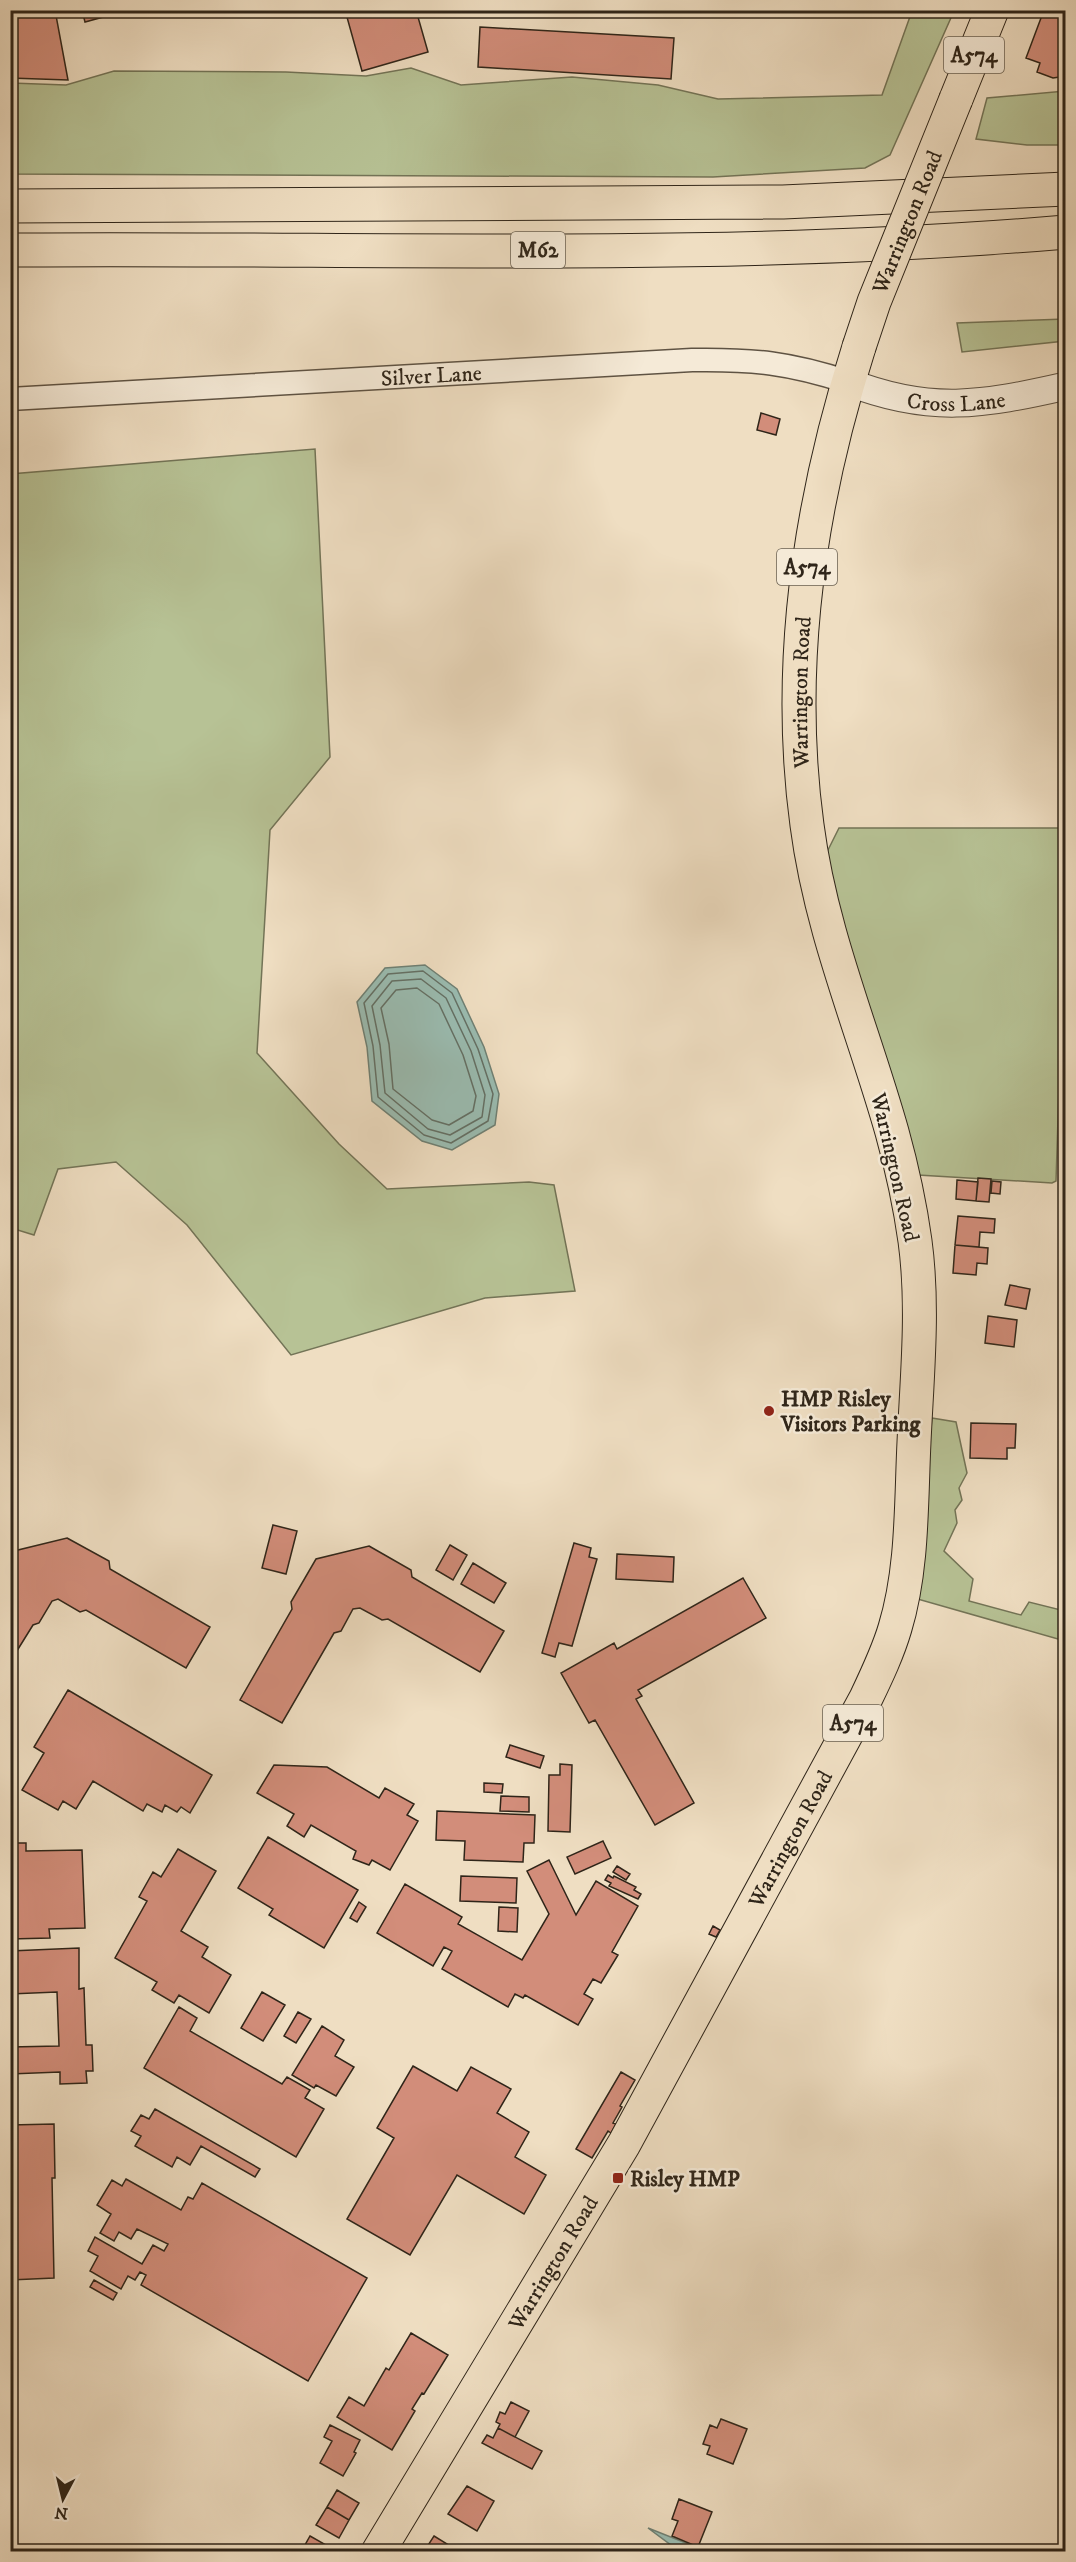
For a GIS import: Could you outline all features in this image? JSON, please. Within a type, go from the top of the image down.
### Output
[{"type":"main road","name":"Warrington Road","points":[[378,2552],[652,2094],[866,1698],[883,1662],[896,1625],[906,1573],[913,1466],[918,1362],[915,1242],[892,1132],[841,977],[818,884],[807,826],[799,688],[801,623],[807,568],[822,482],[848,382],[874,302],[992,10]]},
{"type":"main road","name":"M62","points":[[10,206],[783,202],[1065,189]]},
{"type":"main road","name":"M62","points":[[10,250],[455,251],[798,247],[1065,232]]},
{"type":"street","name":"Silver Lane","points":[[10,399],[692,360],[733,360],[783,364],[848,382]]},
{"type":"street","name":"Cross Lane","points":[[848,382],[901,399],[957,404],[1013,398],[1065,386]]},
{"type":"green space","points":[[912,11],[954,11],[890,155],[865,168],[713,177],[11,174],[11,83],[66,85],[114,71],[286,72],[366,76],[411,68],[461,85],[572,77],[658,85],[718,99],[882,95]]},
{"type":"green space","points":[[1065,91],[1065,145],[1027,145],[976,139],[987,98]]},
{"type":"green space","points":[[1065,319],[1065,341],[962,352],[957,323]]},
{"type":"green space","points":[[315,449],[330,757],[270,830],[257,1053],[339,1144],[387,1189],[529,1182],[554,1185],[575,1291],[485,1298],[291,1355],[187,1225],[116,1162],[58,1169],[34,1235],[11,1228],[10,474]]},
{"type":"green space","points":[[839,828],[1065,828],[1066,1025],[1059,1087],[1056,1181],[1052,1183],[918,1175],[824,858]]},
{"type":"green space","points":[[932,1418],[956,1422],[967,1473],[959,1488],[962,1500],[955,1510],[957,1523],[944,1551],[973,1579],[969,1601],[1021,1615],[1029,1602],[1065,1611],[1065,1641],[914,1598]]},
{"type":"water","points":[[425,965],[457,989],[484,1047],[499,1094],[495,1125],[452,1150],[422,1141],[372,1101],[367,1047],[357,1002],[385,968]]},
{"type":"water","points":[[648,2528],[706,2551],[679,2551]]},
{"type":"building","points":[[10,10],[55,10],[68,80],[10,78]]},
{"type":"building","points":[[82,10],[129,10],[85,22]]},
{"type":"building","points":[[345,10],[416,10],[428,52],[362,71]]},
{"type":"building","points":[[1044,10],[1066,10],[1066,76],[1053,78],[1037,72],[1040,63],[1026,58]]},
{"type":"building","points":[[480,27],[674,38],[671,79],[478,67]]},
{"type":"building","points":[[761,413],[780,419],[776,435],[757,430]]},
{"type":"building","points":[[978,1178],[991,1179],[989,1202],[976,1201]]},
{"type":"building","points":[[957,1180],[978,1182],[976,1201],[956,1199]]},
{"type":"building","points":[[992,1181],[1001,1182],[1000,1194],[991,1193]]},
{"type":"building","points":[[958,1216],[995,1219],[994,1233],[980,1232],[979,1247],[955,1245]]},
{"type":"building","points":[[955,1245],[988,1248],[987,1264],[977,1263],[976,1275],[953,1273]]},
{"type":"building","points":[[1010,1285],[1030,1289],[1026,1309],[1005,1305]]},
{"type":"building","points":[[988,1316],[1017,1320],[1014,1347],[985,1343]]},
{"type":"building","points":[[971,1423],[1016,1424],[1015,1448],[1007,1448],[1007,1459],[970,1458]]},
{"type":"building","points":[[273,1525],[297,1531],[286,1574],[262,1568]]},
{"type":"building","points":[[67,1538],[109,1561],[110,1569],[210,1627],[186,1668],[86,1610],[80,1612],[58,1599],[52,1601],[39,1623],[33,1625],[10,1662],[10,1557],[14,1551]]},
{"type":"building","points":[[574,1543],[591,1548],[589,1557],[597,1559],[572,1646],[559,1643],[555,1657],[542,1653]]},
{"type":"building","points":[[450,1545],[467,1555],[453,1580],[436,1570]]},
{"type":"building","points":[[369,1546],[411,1570],[412,1577],[504,1631],[480,1672],[388,1619],[382,1620],[360,1608],[353,1609],[341,1631],[334,1633],[282,1723],[240,1700],[292,1609],[291,1602],[316,1559]]},
{"type":"building","points":[[617,1554],[674,1557],[673,1582],[616,1579]]},
{"type":"building","points":[[473,1563],[506,1583],[494,1603],[461,1584]]},
{"type":"building","points":[[743,1578],[766,1618],[638,1690],[642,1696],[636,1699],[694,1803],[655,1825],[595,1720],[589,1723],[561,1673],[614,1643],[617,1649]]},
{"type":"building","points":[[68,1690],[212,1775],[190,1813],[181,1807],[177,1812],[165,1805],[162,1812],[147,1804],[143,1811],[93,1781],[76,1809],[63,1801],[58,1810],[22,1790],[44,1753],[34,1747]]},
{"type":"building","points":[[510,1745],[544,1756],[540,1768],[506,1757]]},
{"type":"building","points":[[560,1764],[572,1765],[570,1832],[548,1831],[549,1775],[560,1775]]},
{"type":"building","points":[[274,1765],[327,1767],[379,1798],[385,1788],[414,1804],[407,1815],[418,1821],[390,1870],[372,1860],[369,1865],[353,1859],[356,1851],[311,1825],[304,1837],[287,1826],[294,1814],[257,1793]]},
{"type":"building","points":[[484,1783],[503,1784],[502,1793],[484,1792]]},
{"type":"building","points":[[501,1796],[529,1797],[529,1812],[500,1811]]},
{"type":"building","points":[[437,1811],[535,1815],[534,1843],[524,1843],[523,1862],[464,1860],[465,1841],[436,1840]]},
{"type":"building","points":[[268,1837],[358,1890],[324,1948],[269,1915],[273,1909],[238,1888]]},
{"type":"building","points":[[603,1841],[611,1858],[575,1874],[567,1857]]},
{"type":"building","points":[[10,1843],[26,1843],[26,1851],[82,1850],[85,1928],[49,1929],[50,1938],[10,1939]]},
{"type":"building","points":[[178,1849],[216,1871],[181,1931],[208,1947],[202,1957],[231,1975],[209,2013],[179,1995],[174,2003],[152,1990],[157,1982],[115,1958],[147,1901],[139,1897],[153,1872],[161,1877]]},
{"type":"building","points":[[549,1860],[576,1915],[596,1881],[638,1906],[612,1952],[618,1955],[601,1983],[593,1979],[584,1994],[593,1999],[578,2025],[525,1995],[523,1998],[515,1994],[508,2007],[442,1969],[452,1951],[444,1947],[433,1966],[377,1933],[405,1884],[462,1917],[458,1924],[522,1960],[549,1914],[527,1871]]},
{"type":"building","points":[[617,1866],[630,1874],[626,1880],[613,1872]]},
{"type":"building","points":[[608,1875],[636,1887],[634,1890],[641,1894],[638,1899],[609,1886],[611,1883],[605,1880]]},
{"type":"building","points":[[461,1876],[517,1878],[516,1903],[460,1901]]},
{"type":"building","points":[[359,1902],[366,1907],[357,1922],[350,1918]]},
{"type":"building","points":[[499,1907],[518,1908],[517,1932],[498,1931]]},
{"type":"building","points":[[713,1926],[720,1930],[716,1937],[709,1934]]},
{"type":"building","points":[[79,1948],[79,1989],[84,1988],[86,2045],[92,2045],[93,2071],[86,2071],[87,2083],[60,2084],[60,2072],[10,2074],[10,2047],[59,2046],[57,1992],[10,1994],[10,1951]]},
{"type":"building","points":[[262,1992],[285,2005],[263,2041],[241,2028]]},
{"type":"building","points":[[179,2007],[197,2018],[190,2031],[282,2084],[287,2077],[310,2090],[305,2098],[324,2109],[296,2157],[144,2068]]},
{"type":"building","points":[[298,2012],[311,2019],[296,2043],[284,2036]]},
{"type":"building","points":[[322,2026],[344,2040],[335,2056],[354,2067],[336,2096],[316,2085],[314,2088],[292,2075]]},
{"type":"building","points":[[413,2066],[457,2091],[471,2067],[511,2089],[497,2113],[529,2132],[515,2157],[546,2175],[524,2214],[457,2175],[410,2255],[347,2219],[394,2138],[377,2128]]},
{"type":"building","points":[[621,2072],[635,2080],[620,2106],[622,2107],[613,2123],[616,2124],[611,2133],[608,2131],[592,2158],[576,2149]]},
{"type":"building","points":[[155,2109],[260,2169],[255,2177],[201,2146],[190,2165],[177,2157],[172,2167],[135,2146],[141,2136],[131,2131],[141,2115],[149,2119]]},
{"type":"building","points":[[54,2124],[55,2178],[52,2178],[54,2278],[10,2280],[10,2125]]},
{"type":"building","points":[[126,2179],[181,2210],[188,2197],[193,2199],[202,2183],[367,2278],[308,2381],[141,2285],[146,2275],[140,2272],[135,2280],[128,2276],[121,2289],[90,2271],[98,2256],[88,2251],[95,2237],[142,2264],[153,2245],[164,2251],[168,2244],[137,2229],[131,2239],[119,2232],[114,2241],[100,2233],[111,2214],[97,2205],[112,2180],[122,2186]]},
{"type":"building","points":[[94,2280],[117,2293],[113,2300],[90,2287]]},
{"type":"building","points":[[411,2333],[448,2355],[412,2409],[415,2411],[392,2450],[337,2417],[349,2397],[364,2406],[386,2368],[389,2370]]},
{"type":"building","points":[[511,2402],[529,2411],[515,2437],[498,2428],[500,2424],[496,2422],[500,2412],[505,2414]]},
{"type":"building","points":[[721,2419],[747,2429],[733,2464],[707,2454],[710,2446],[703,2444],[710,2425],[717,2428]]},
{"type":"building","points":[[330,2425],[360,2440],[354,2452],[356,2453],[343,2476],[320,2463],[332,2441],[324,2437]]},
{"type":"building","points":[[498,2428],[542,2451],[532,2469],[482,2443],[487,2435],[493,2438]]},
{"type":"building","points":[[467,2486],[494,2501],[477,2531],[448,2514]]},
{"type":"building","points":[[337,2490],[359,2503],[349,2520],[327,2507]]},
{"type":"building","points":[[679,2499],[712,2512],[698,2547],[672,2536],[678,2521],[672,2519]]},
{"type":"building","points":[[327,2507],[349,2520],[339,2538],[316,2525]]},
{"type":"building","points":[[310,2536],[333,2549],[331,2552],[301,2552]]},
{"type":"building","points":[[434,2536],[460,2552],[425,2550]]},
{"type":"place","name":"HMP Risley Visitors Parking","points":[[769,1411]]},
{"type":"place","name":"Risley HMP","points":[[618,2178]]}]
